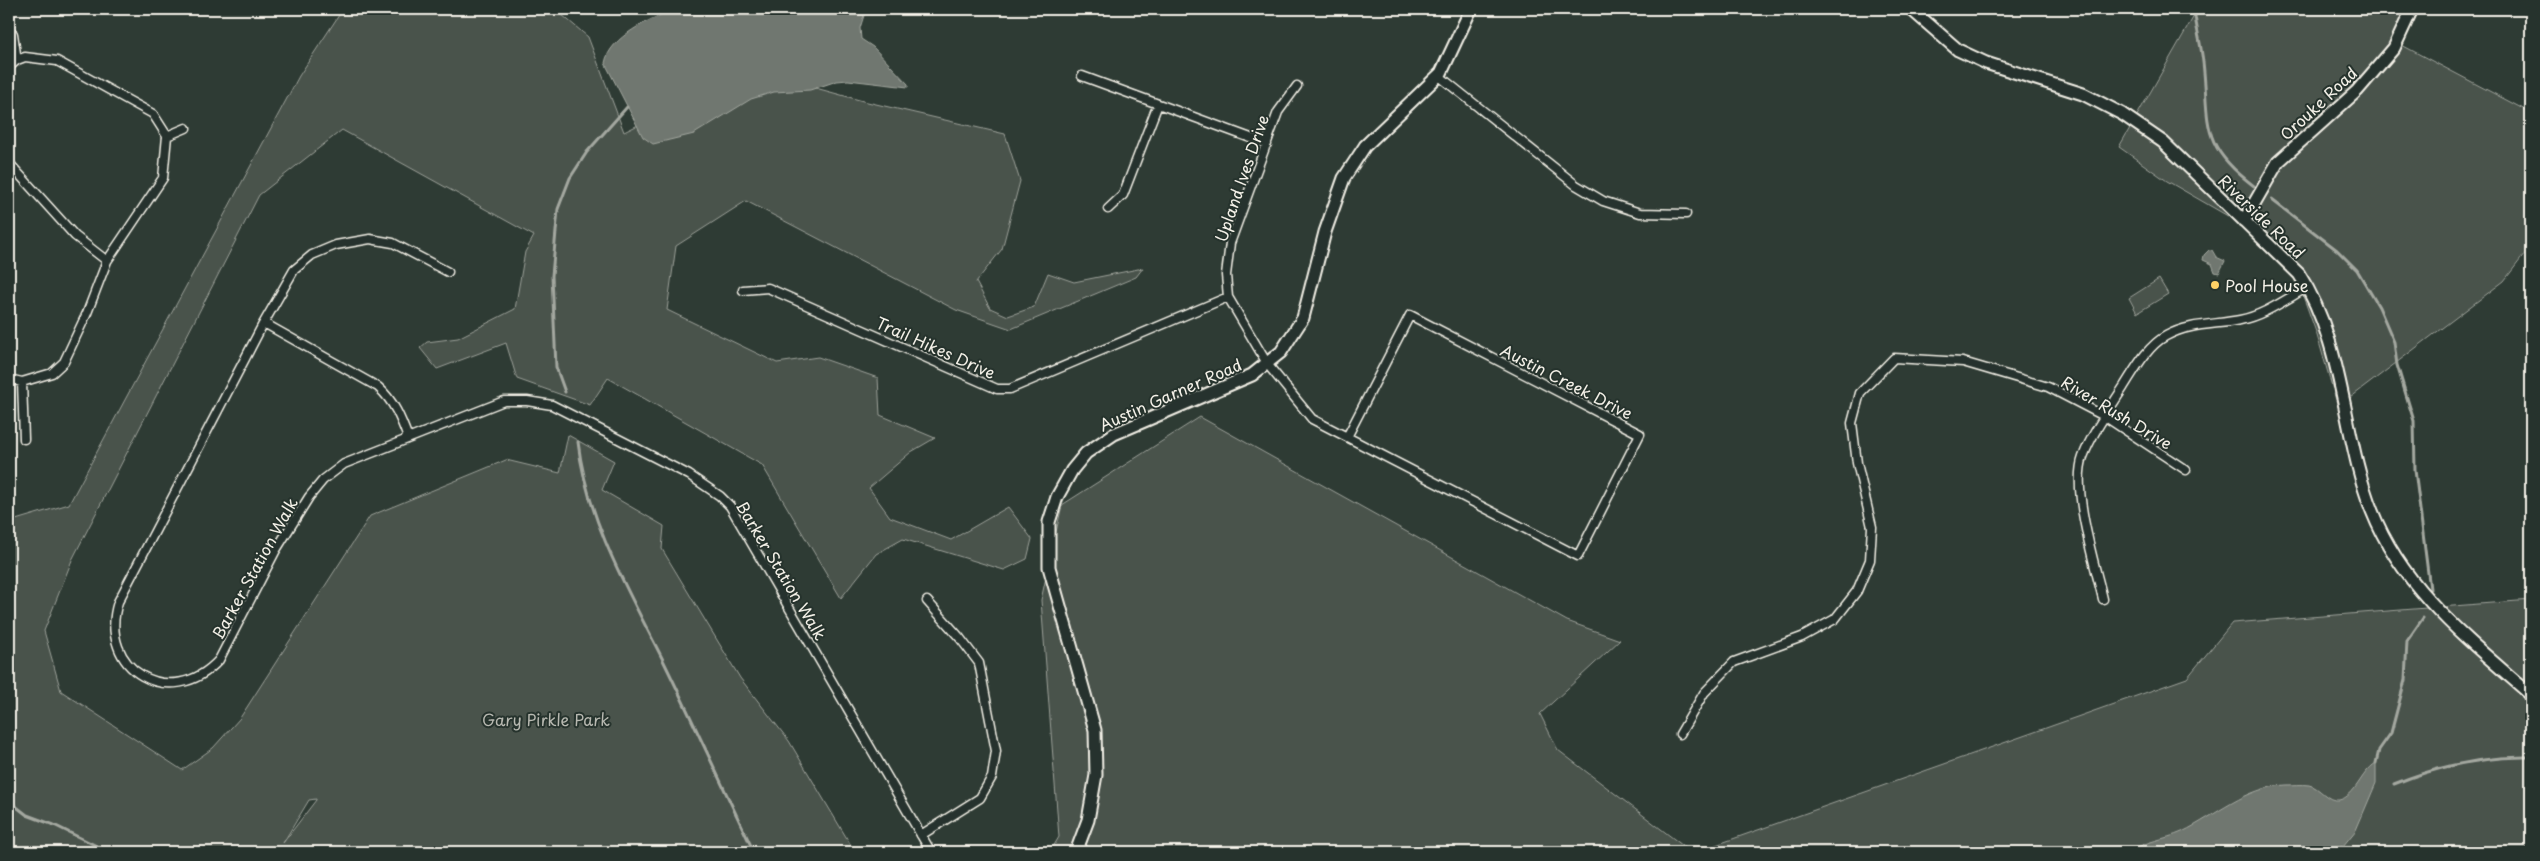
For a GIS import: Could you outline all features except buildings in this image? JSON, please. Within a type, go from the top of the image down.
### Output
[{"type":"street","name":"Austin Garner Road","points":[[1076,852],[1088,820],[1096,775],[1095,730],[1049,568],[1049,522],[1056,497],[1072,470],[1086,453],[1114,434],[1252,375],[1268,365],[1281,352],[1303,318],[1325,232],[1344,178],[1366,146],[1438,75],[1457,42],[1471,9]]},
{"type":"street","name":"Riverside Road","points":[[1911,9],[1958,50],[1986,63],[2083,94],[2122,114],[2163,142],[2299,274],[2308,288],[2328,338],[2356,457],[2372,511],[2390,550],[2413,583],[2443,617],[2531,695]]},
{"type":"street","name":"Orouke Road","points":[[2244,221],[2278,162],[2357,92],[2394,48],[2412,9]]},
{"type":"street","points":[[13,34],[17,60]]},
{"type":"street","points":[[9,67],[17,60],[25,57],[57,61],[83,73],[153,114],[167,136],[163,178],[107,261],[87,313],[64,362],[52,373],[22,382],[9,379]]},
{"type":"street","points":[[1438,75],[1576,185],[1603,201],[1640,214],[1686,214]]},
{"type":"street","points":[[1082,76],[1267,144]]},
{"type":"street","name":"Upland Ives Drive","points":[[1268,365],[1228,297],[1226,275],[1230,243],[1278,112],[1297,86]]},
{"type":"street","points":[[1108,209],[1123,195],[1158,104]]},
{"type":"street","points":[[167,136],[186,128]]},
{"type":"street","points":[[9,163],[75,236],[107,261]]},
{"type":"street","name":"Barker Station Walk","points":[[448,272],[393,243],[370,240],[336,245],[312,255],[294,270],[264,323],[118,602],[114,614],[113,633],[127,664],[142,676],[168,685],[188,682],[209,671],[219,660],[276,550],[308,497],[323,480],[344,464],[504,401],[520,400],[552,405],[689,475],[720,496],[730,506],[931,852]]},
{"type":"street","name":"Trail Hikes Drive","points":[[743,290],[768,288],[997,389],[1010,389],[1228,297]]},
{"type":"street","points":[[2103,599],[2078,489],[2082,458],[2104,416],[2149,350],[2165,336],[2199,325],[2261,315],[2308,288]]},
{"type":"street","name":"Austin Creek Drive","points":[[1268,365],[1312,419],[1578,556],[1640,434],[1410,315],[1347,437]]},
{"type":"street","points":[[264,323],[378,387],[387,395],[399,415],[408,438]]},
{"type":"street","name":"River Rush Drive","points":[[1680,734],[1704,692],[1734,662],[1802,637],[1835,619],[1857,591],[1870,560],[1872,527],[1857,463],[1852,423],[1860,393],[1894,358],[1963,362],[2048,387],[2104,416],[2186,470]]},
{"type":"street","points":[[22,382],[24,439]]},
{"type":"street","points":[[921,835],[980,798],[992,777],[996,751],[979,664],[960,638],[927,601]]},
{"type":"green space","name":"Gary Pirkle Park","points":[[343,9],[555,9],[588,37],[624,132],[750,70],[863,101],[1005,134],[1020,181],[1002,249],[976,282],[990,308],[1008,316],[1034,307],[1048,273],[1074,282],[1143,268],[1136,277],[1011,329],[956,310],[746,201],[676,246],[667,310],[777,363],[818,357],[878,378],[880,415],[935,438],[911,452],[869,488],[890,517],[951,540],[1008,507],[1032,539],[1027,559],[1004,570],[903,539],[876,554],[841,598],[762,465],[608,378],[590,405],[517,379],[506,343],[437,369],[420,348],[427,342],[458,338],[515,309],[525,252],[534,236],[342,130],[259,195],[72,560],[44,631],[61,691],[182,770],[213,748],[240,718],[370,516],[506,460],[560,473],[568,435],[614,461],[602,490],[664,526],[662,549],[740,678],[789,741],[855,852],[9,852],[9,522],[69,504],[299,76]],"holes":[[[309,800],[316,800],[283,843]]]},
{"type":"green space","points":[[2198,9],[2406,9],[2394,41],[2531,113],[2531,246],[2504,281],[2338,407],[2316,332],[2295,274],[2240,223],[2167,181],[2119,147]]},
{"type":"green space","points":[[2159,279],[2168,294],[2137,313],[2129,298]]},
{"type":"green space","points":[[1200,417],[1567,621],[1620,640],[1540,714],[1558,750],[1691,852],[1050,852],[1059,837],[1041,600],[1062,505]]},
{"type":"green space","points":[[2531,600],[2531,843],[2523,852],[1696,852],[2187,678],[2232,623]]},
{"type":"shaded area","points":[[673,9],[866,9],[860,28],[861,39],[873,47],[908,84],[908,87],[848,80],[837,81],[810,90],[774,92],[751,99],[694,134],[653,144],[643,137],[605,63],[608,53],[623,37],[632,30]]},
{"type":"shaded area","points":[[2209,250],[2212,250],[2216,257],[2225,261],[2219,273],[2215,272],[2212,264],[2203,260],[2204,255]]},
{"type":"shaded area","points":[[2376,763],[2376,783],[2356,830],[2343,846],[2332,851],[2129,852],[2142,845],[2182,832],[2245,796],[2271,787],[2309,785],[2317,788],[2331,799],[2339,800],[2345,798],[2366,772]]},
{"type":"waterway","points":[[2194,9],[2202,55],[2207,117],[2210,131],[2223,157],[2254,186]]},
{"type":"waterway","points":[[565,392],[556,367],[552,276],[558,209],[570,178],[587,152],[627,107]]},
{"type":"waterway","points":[[2272,200],[2337,250],[2357,270],[2379,307],[2394,342],[2397,365],[2414,421],[2415,470],[2430,589]]},
{"type":"waterway","points":[[578,442],[590,499],[611,554],[754,852]]},
{"type":"waterway","points":[[2376,763],[2379,750],[2391,733],[2405,680],[2407,641],[2423,618]]},
{"type":"waterway","points":[[2394,784],[2427,772],[2461,763],[2496,758],[2531,757]]},
{"type":"waterway","points":[[9,801],[27,815],[54,825],[109,852]]},
{"type":"place","name":"Pool House","points":[[2215,285]]}]
